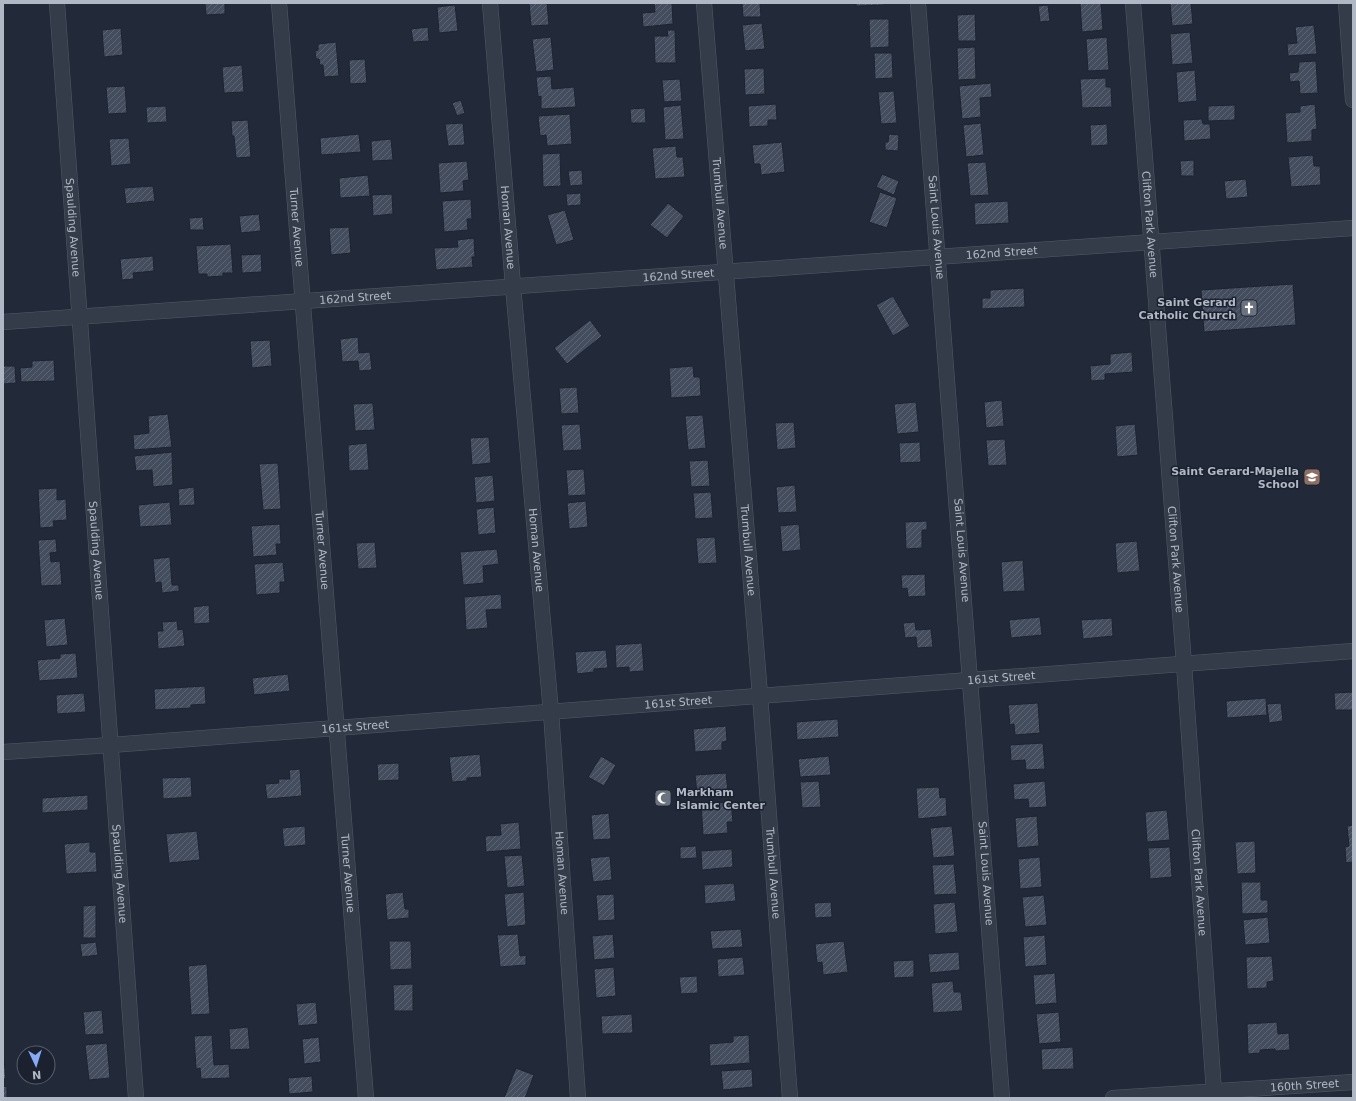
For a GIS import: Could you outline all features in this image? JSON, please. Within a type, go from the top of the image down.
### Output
[{"type":"street","name":"Spaulding Avenue","points":[[57,3],[136,1098]]},
{"type":"street","name":"Turner Avenue","points":[[279,3],[366,1098]]},
{"type":"street","name":"Homan Avenue","points":[[490,3],[513,286],[551,712],[578,1098]]},
{"type":"street","name":"Trumbull Avenue","points":[[704,3],[760,695],[790,1098]]},
{"type":"street","name":"Saint Louis Avenue","points":[[918,3],[940,257],[973,680],[1002,1098]]},
{"type":"street","name":"Clifton Park Avenue","points":[[1133,3],[1184,664],[1214,1092]]},
{"type":"street","points":[[1346,3],[1353,100]]},
{"type":"street","name":"162nd Street","points":[[3,322],[1353,228]]},
{"type":"street","name":"161st Street","points":[[3,752],[1353,651]]},
{"type":"street","name":"160th Street","points":[[1113,1098],[1353,1082]]},
{"type":"building","points":[[205,3],[225,3],[225,14],[206,15]]},
{"type":"building","points":[[529,3],[547,3],[549,25],[531,26]]},
{"type":"building","points":[[654,3],[672,3],[673,24],[643,27],[642,13],[655,12]]},
{"type":"building","points":[[742,3],[760,3],[761,17],[743,17]]},
{"type":"building","points":[[856,3],[884,3],[884,5],[856,6]]},
{"type":"building","points":[[1080,3],[1101,3],[1103,30],[1082,32]]},
{"type":"building","points":[[1170,3],[1191,3],[1193,24],[1172,26]]},
{"type":"building","points":[[455,5],[458,31],[439,33],[437,7]]},
{"type":"building","points":[[1048,5],[1050,21],[1040,22],[1038,6]]},
{"type":"building","points":[[975,14],[976,41],[958,41],[957,15]]},
{"type":"building","points":[[869,19],[889,19],[889,47],[870,48]]},
{"type":"building","points":[[762,23],[765,49],[745,51],[742,25]]},
{"type":"building","points":[[1314,25],[1317,54],[1288,56],[1287,44],[1297,43],[1295,27]]},
{"type":"building","points":[[428,27],[429,41],[413,42],[411,29]]},
{"type":"building","points":[[121,28],[123,55],[104,57],[102,30]]},
{"type":"building","points":[[667,30],[675,30],[676,63],[655,63],[654,36],[668,36]]},
{"type":"building","points":[[1190,32],[1193,63],[1172,65],[1170,34]]},
{"type":"building","points":[[551,37],[554,70],[536,72],[532,39]]},
{"type":"building","points":[[1107,37],[1109,70],[1088,71],[1086,39]]},
{"type":"building","points":[[336,42],[339,76],[324,77],[323,65],[320,65],[319,59],[316,59],[315,51],[318,50],[318,44]]},
{"type":"building","points":[[975,47],[976,79],[958,80],[957,48]]},
{"type":"building","points":[[874,53],[892,53],[893,78],[875,79]]},
{"type":"building","points":[[365,59],[367,83],[350,84],[349,60]]},
{"type":"building","points":[[1316,61],[1318,93],[1300,94],[1299,81],[1290,82],[1289,73],[1298,72],[1299,62]]},
{"type":"building","points":[[242,65],[244,92],[224,93],[222,67]]},
{"type":"building","points":[[764,68],[765,94],[745,95],[744,69]]},
{"type":"building","points":[[1195,70],[1197,101],[1178,103],[1176,72]]},
{"type":"building","points":[[551,76],[552,89],[574,87],[576,107],[541,109],[541,96],[538,97],[536,77]]},
{"type":"building","points":[[1106,78],[1106,87],[1111,87],[1112,107],[1082,108],[1080,79]]},
{"type":"building","points":[[680,79],[682,101],[664,102],[662,80]]},
{"type":"building","points":[[991,83],[992,97],[980,98],[981,117],[962,119],[959,86]]},
{"type":"building","points":[[125,86],[127,113],[108,114],[106,87]]},
{"type":"building","points":[[894,91],[897,123],[881,124],[878,92]]},
{"type":"building","points":[[461,100],[465,113],[457,116],[452,103]]},
{"type":"building","points":[[776,104],[777,120],[768,120],[768,126],[749,127],[748,106]]},
{"type":"building","points":[[1315,104],[1317,129],[1312,130],[1312,141],[1287,143],[1285,113],[1300,112],[1300,106]]},
{"type":"building","points":[[681,105],[684,139],[665,140],[663,107]]},
{"type":"building","points":[[1235,105],[1235,120],[1208,121],[1208,106]]},
{"type":"building","points":[[166,106],[167,122],[147,123],[146,107]]},
{"type":"building","points":[[645,108],[646,123],[631,123],[630,109]]},
{"type":"building","points":[[570,114],[572,144],[547,146],[546,135],[540,136],[538,116]]},
{"type":"building","points":[[1202,119],[1203,124],[1210,124],[1211,139],[1184,141],[1183,120]]},
{"type":"building","points":[[248,120],[251,157],[236,158],[231,121]]},
{"type":"building","points":[[463,123],[465,145],[448,146],[445,124]]},
{"type":"building","points":[[981,123],[984,155],[966,157],[963,125]]},
{"type":"building","points":[[1107,124],[1108,145],[1091,146],[1090,125]]},
{"type":"building","points":[[359,134],[361,152],[321,155],[320,138]]},
{"type":"building","points":[[889,134],[899,135],[898,151],[885,150],[885,142],[888,142]]},
{"type":"building","points":[[129,138],[131,164],[111,166],[109,139]]},
{"type":"building","points":[[391,139],[393,160],[372,161],[371,141]]},
{"type":"building","points":[[782,142],[785,172],[761,175],[760,164],[754,164],[752,145]]},
{"type":"building","points":[[676,146],[677,157],[683,157],[685,177],[655,179],[652,148]]},
{"type":"building","points":[[560,153],[561,186],[543,187],[542,154]]},
{"type":"building","points":[[1313,155],[1314,166],[1320,166],[1321,185],[1291,187],[1288,157]]},
{"type":"building","points":[[1194,160],[1194,176],[1181,176],[1180,161]]},
{"type":"building","points":[[467,161],[469,180],[463,181],[464,191],[440,193],[438,163]]},
{"type":"building","points":[[986,162],[989,195],[970,196],[967,163]]},
{"type":"building","points":[[582,170],[583,185],[570,186],[568,171]]},
{"type":"building","points":[[882,174],[899,181],[894,195],[876,187]]},
{"type":"building","points":[[368,175],[370,196],[340,198],[339,178]]},
{"type":"building","points":[[1246,179],[1248,197],[1226,199],[1224,181]]},
{"type":"building","points":[[153,186],[155,201],[126,204],[124,188]]},
{"type":"building","points":[[880,192],[897,198],[887,228],[869,222]]},
{"type":"building","points":[[581,193],[581,205],[567,206],[566,194]]},
{"type":"building","points":[[392,194],[393,214],[373,216],[372,195]]},
{"type":"building","points":[[471,199],[472,219],[467,219],[468,230],[444,232],[442,201]]},
{"type":"building","points":[[1008,201],[1009,223],[975,225],[974,203]]},
{"type":"building","points":[[668,203],[684,216],[667,238],[650,225]]},
{"type":"building","points":[[565,210],[574,240],[556,245],[547,215]]},
{"type":"building","points":[[259,214],[261,231],[241,233],[239,216]]},
{"type":"building","points":[[203,217],[204,230],[190,230],[189,218]]},
{"type":"building","points":[[349,227],[351,253],[331,255],[329,228]]},
{"type":"building","points":[[474,238],[475,257],[472,257],[473,267],[436,270],[434,248],[458,247],[457,240]]},
{"type":"building","points":[[231,244],[233,273],[223,273],[223,276],[207,277],[207,274],[198,274],[196,246]]},
{"type":"building","points":[[261,254],[262,272],[242,273],[241,255]]},
{"type":"building","points":[[153,256],[154,271],[133,273],[134,279],[122,280],[120,259]]},
{"type":"building","name":"Saint Gerard Catholic Church","points":[[1293,284],[1296,325],[1204,332],[1201,290]]},
{"type":"building","points":[[1024,288],[1025,307],[982,309],[982,298],[990,298],[990,290]]},
{"type":"building","points":[[893,296],[910,326],[893,336],[876,305]]},
{"type":"building","points":[[590,320],[602,336],[567,364],[554,348]]},
{"type":"building","points":[[358,337],[359,353],[370,352],[372,370],[359,371],[358,361],[342,362],[340,339]]},
{"type":"building","points":[[270,340],[272,366],[252,368],[250,341]]},
{"type":"building","points":[[1132,352],[1133,372],[1105,374],[1105,380],[1091,381],[1090,366],[1110,364],[1110,354]]},
{"type":"building","points":[[54,360],[55,381],[21,382],[20,368],[32,367],[32,361]]},
{"type":"building","points":[[3,366],[15,366],[16,383],[3,384]]},
{"type":"building","points":[[693,366],[694,377],[700,377],[701,396],[671,398],[669,368]]},
{"type":"building","points":[[577,387],[579,413],[561,414],[559,388]]},
{"type":"building","points":[[1002,400],[1004,426],[986,428],[984,402]]},
{"type":"building","points":[[916,402],[919,432],[897,434],[894,404]]},
{"type":"building","points":[[373,403],[375,430],[355,431],[353,404]]},
{"type":"building","points":[[168,414],[172,447],[134,450],[133,435],[149,433],[148,416]]},
{"type":"building","points":[[703,415],[706,448],[688,450],[685,416]]},
{"type":"building","points":[[794,422],[796,448],[777,450],[775,423]]},
{"type":"building","points":[[580,424],[582,450],[563,451],[561,425]]},
{"type":"building","points":[[1135,424],[1138,455],[1117,457],[1115,426]]},
{"type":"building","points":[[489,437],[491,463],[472,465],[470,438]]},
{"type":"building","points":[[1005,439],[1007,465],[988,466],[986,440]]},
{"type":"building","points":[[920,442],[921,462],[900,463],[899,443]]},
{"type":"building","points":[[367,443],[369,470],[349,471],[348,445]]},
{"type":"building","points":[[172,452],[173,485],[153,487],[152,470],[136,471],[134,456]]},
{"type":"building","points":[[708,460],[710,486],[691,487],[689,461]]},
{"type":"building","points":[[278,463],[281,509],[263,510],[259,464]]},
{"type":"building","points":[[584,469],[586,495],[568,496],[566,470]]},
{"type":"building","points":[[493,475],[495,501],[476,503],[474,477]]},
{"type":"building","points":[[795,485],[797,512],[778,513],[776,487]]},
{"type":"building","points":[[194,487],[195,505],[179,506],[178,489]]},
{"type":"building","points":[[57,488],[57,500],[66,499],[67,520],[53,521],[54,527],[40,528],[38,489]]},
{"type":"building","points":[[711,492],[713,518],[695,519],[693,493]]},
{"type":"building","points":[[586,501],[588,527],[569,529],[567,503]]},
{"type":"building","points":[[170,502],[172,525],[140,527],[138,505]]},
{"type":"building","points":[[494,507],[496,533],[478,535],[476,509]]},
{"type":"building","points":[[927,521],[927,530],[922,530],[922,548],[906,549],[905,522]]},
{"type":"building","points":[[280,524],[281,544],[276,544],[277,555],[253,557],[251,526]]},
{"type":"building","points":[[799,524],[801,550],[782,552],[780,526]]},
{"type":"building","points":[[715,537],[717,563],[698,564],[696,538]]},
{"type":"building","points":[[56,539],[57,552],[50,553],[51,562],[60,561],[62,585],[41,586],[38,540]]},
{"type":"building","points":[[1137,541],[1140,571],[1117,573],[1115,543]]},
{"type":"building","points":[[375,542],[377,568],[358,569],[356,543]]},
{"type":"building","points":[[497,549],[499,564],[483,566],[484,583],[463,585],[460,552]]},
{"type":"building","points":[[170,557],[172,585],[179,585],[179,591],[162,593],[161,582],[155,583],[153,559]]},
{"type":"building","points":[[1023,560],[1025,591],[1003,592],[1001,562]]},
{"type":"building","points":[[283,562],[285,582],[280,582],[280,593],[256,595],[254,564]]},
{"type":"building","points":[[925,574],[926,596],[908,597],[907,588],[902,589],[901,575]]},
{"type":"building","points":[[501,594],[502,609],[486,610],[488,628],[466,630],[464,597]]},
{"type":"building","points":[[209,605],[210,623],[194,624],[193,607]]},
{"type":"building","points":[[1040,617],[1042,635],[1011,638],[1009,620]]},
{"type":"building","points":[[65,618],[68,645],[46,647],[44,620]]},
{"type":"building","points":[[1112,618],[1113,636],[1083,639],[1081,620]]},
{"type":"building","points":[[177,621],[178,630],[183,629],[185,646],[158,649],[157,631],[163,631],[162,622]]},
{"type":"building","points":[[915,622],[916,630],[931,629],[933,647],[917,648],[916,637],[905,638],[903,623]]},
{"type":"building","points":[[642,643],[644,671],[629,672],[629,667],[616,668],[615,645]]},
{"type":"building","points":[[606,650],[608,668],[594,669],[594,672],[577,674],[575,652]]},
{"type":"building","points":[[76,653],[78,678],[39,681],[37,660],[60,658],[60,654]]},
{"type":"building","points":[[288,674],[290,691],[254,695],[252,678]]},
{"type":"building","points":[[205,686],[206,704],[191,705],[191,708],[155,710],[154,689]]},
{"type":"building","points":[[1353,692],[1353,710],[1335,710],[1334,693]]},
{"type":"building","points":[[84,693],[86,712],[57,714],[56,695]]},
{"type":"building","points":[[1266,698],[1267,715],[1227,718],[1226,701]]},
{"type":"building","points":[[1038,703],[1040,733],[1015,735],[1014,724],[1010,725],[1008,705]]},
{"type":"building","points":[[1281,703],[1283,721],[1269,723],[1267,704]]},
{"type":"building","points":[[838,719],[839,737],[797,740],[796,722]]},
{"type":"building","points":[[726,726],[727,741],[722,742],[722,750],[695,752],[693,729]]},
{"type":"building","points":[[1043,743],[1045,769],[1026,770],[1025,760],[1011,761],[1010,745]]},
{"type":"building","points":[[480,754],[482,777],[467,778],[467,781],[452,782],[449,757]]},
{"type":"building","points":[[601,756],[616,765],[604,786],[588,777]]},
{"type":"building","points":[[829,756],[831,775],[800,777],[798,759]]},
{"type":"building","points":[[399,763],[399,780],[378,781],[377,764]]},
{"type":"building","points":[[300,769],[302,796],[267,799],[265,784],[279,783],[278,779],[290,779],[289,770]]},
{"type":"building","points":[[726,773],[728,791],[697,793],[695,775]]},
{"type":"building","points":[[191,777],[192,797],[163,799],[162,778]]},
{"type":"building","points":[[819,781],[821,807],[802,808],[800,782]]},
{"type":"building","points":[[1045,781],[1047,807],[1029,808],[1028,799],[1014,800],[1013,784]]},
{"type":"building","points":[[939,787],[940,798],[946,797],[947,816],[918,819],[916,788]]},
{"type":"building","points":[[88,795],[88,810],[42,813],[42,798]]},
{"type":"building","points":[[731,802],[733,822],[727,822],[728,833],[703,835],[701,804]]},
{"type":"building","points":[[1167,810],[1170,840],[1147,842],[1145,812]]},
{"type":"building","points":[[609,813],[611,839],[593,840],[591,815]]},
{"type":"building","points":[[1037,816],[1039,846],[1017,848],[1015,818]]},
{"type":"building","points":[[519,822],[521,849],[486,852],[485,836],[501,835],[500,824]]},
{"type":"building","points":[[1353,825],[1353,862],[1346,863],[1345,847],[1349,846],[1347,826]]},
{"type":"building","points":[[305,826],[306,845],[284,847],[282,828]]},
{"type":"building","points":[[952,826],[955,856],[933,858],[930,828]]},
{"type":"building","points":[[197,831],[200,860],[169,863],[166,834]]},
{"type":"building","points":[[1255,841],[1256,873],[1237,874],[1235,842]]},
{"type":"building","points":[[90,842],[90,852],[96,852],[97,872],[66,874],[64,844]]},
{"type":"building","points":[[696,846],[697,858],[680,859],[680,847]]},
{"type":"building","points":[[1170,847],[1172,877],[1150,879],[1148,848]]},
{"type":"building","points":[[732,849],[733,867],[702,870],[701,851]]},
{"type":"building","points":[[522,855],[525,886],[507,888],[504,856]]},
{"type":"building","points":[[610,856],[612,880],[593,882],[590,858]]},
{"type":"building","points":[[1040,857],[1042,887],[1020,889],[1018,859]]},
{"type":"building","points":[[954,864],[957,894],[934,895],[932,865]]},
{"type":"building","points":[[1241,882],[1261,882],[1261,900],[1268,900],[1268,913],[1242,914]]},
{"type":"building","points":[[734,883],[736,901],[705,904],[704,885]]},
{"type":"building","points":[[403,892],[405,909],[409,909],[409,918],[387,920],[385,894]]},
{"type":"building","points":[[524,892],[526,925],[507,927],[504,894]]},
{"type":"building","points":[[614,894],[615,920],[598,921],[596,895]]},
{"type":"building","points":[[1044,895],[1047,925],[1025,927],[1022,897]]},
{"type":"building","points":[[831,902],[832,917],[815,918],[814,903]]},
{"type":"building","points":[[955,902],[958,932],[935,934],[933,904]]},
{"type":"building","points":[[96,905],[96,938],[83,938],[83,906]]},
{"type":"building","points":[[1268,917],[1270,943],[1245,945],[1243,920]]},
{"type":"building","points":[[741,929],[743,947],[712,949],[710,931]]},
{"type":"building","points":[[518,934],[520,956],[526,955],[526,965],[500,967],[497,935]]},
{"type":"building","points":[[613,934],[615,958],[594,960],[592,936]]},
{"type":"building","points":[[1045,935],[1047,965],[1025,967],[1023,937]]},
{"type":"building","points":[[389,941],[411,941],[412,969],[390,970]]},
{"type":"building","points":[[844,941],[848,972],[823,975],[822,962],[817,963],[815,944]]},
{"type":"building","points":[[96,942],[98,955],[82,957],[80,944]]},
{"type":"building","points":[[959,952],[960,970],[930,973],[928,954]]},
{"type":"building","points":[[1272,956],[1274,981],[1267,982],[1267,988],[1247,989],[1246,957]]},
{"type":"building","points":[[743,957],[745,975],[718,977],[717,959]]},
{"type":"building","points":[[914,960],[914,977],[894,978],[893,961]]},
{"type":"building","points":[[207,964],[210,1014],[191,1015],[188,966]]},
{"type":"building","points":[[614,967],[616,996],[596,998],[594,969]]},
{"type":"building","points":[[1055,973],[1057,1003],[1035,1005],[1033,975]]},
{"type":"building","points":[[697,976],[698,993],[681,994],[679,977]]},
{"type":"building","points":[[953,981],[954,992],[961,992],[963,1011],[933,1013],[931,983]]},
{"type":"building","points":[[413,984],[413,1011],[394,1011],[393,985]]},
{"type":"building","points":[[316,1002],[318,1024],[298,1026],[296,1004]]},
{"type":"building","points":[[102,1010],[104,1034],[85,1035],[83,1012]]},
{"type":"building","points":[[1059,1012],[1061,1042],[1039,1044],[1036,1014]]},
{"type":"building","points":[[632,1014],[633,1033],[602,1034],[601,1016]]},
{"type":"building","points":[[1277,1022],[1278,1034],[1289,1033],[1290,1050],[1260,1050],[1260,1053],[1248,1054],[1247,1024]]},
{"type":"building","points":[[248,1027],[250,1049],[230,1050],[229,1029]]},
{"type":"building","points":[[212,1035],[214,1065],[229,1064],[230,1078],[201,1079],[200,1068],[196,1069],[194,1036]]},
{"type":"building","points":[[749,1035],[750,1063],[710,1066],[709,1044],[733,1042],[733,1036]]},
{"type":"building","points":[[319,1037],[321,1062],[304,1064],[302,1039]]},
{"type":"building","points":[[107,1043],[110,1078],[89,1080],[85,1045]]},
{"type":"building","points":[[1073,1047],[1074,1069],[1042,1070],[1041,1049]]},
{"type":"building","points":[[3,1050],[6,1079],[3,1079]]},
{"type":"building","points":[[516,1068],[534,1075],[525,1098],[504,1098]]},
{"type":"building","points":[[752,1069],[753,1087],[723,1090],[721,1071]]},
{"type":"building","points":[[312,1076],[313,1092],[289,1094],[288,1078]]},
{"type":"building","points":[[7,1086],[7,1098],[3,1098],[3,1087]]},
{"type":"place","name":"Saint Gerard Catholic Church","points":[[1249,308]]},
{"type":"place","name":"Saint Gerard-Majella School","points":[[1312,477]]},
{"type":"place","name":"Markham Islamic Center","points":[[663,798]]}]
